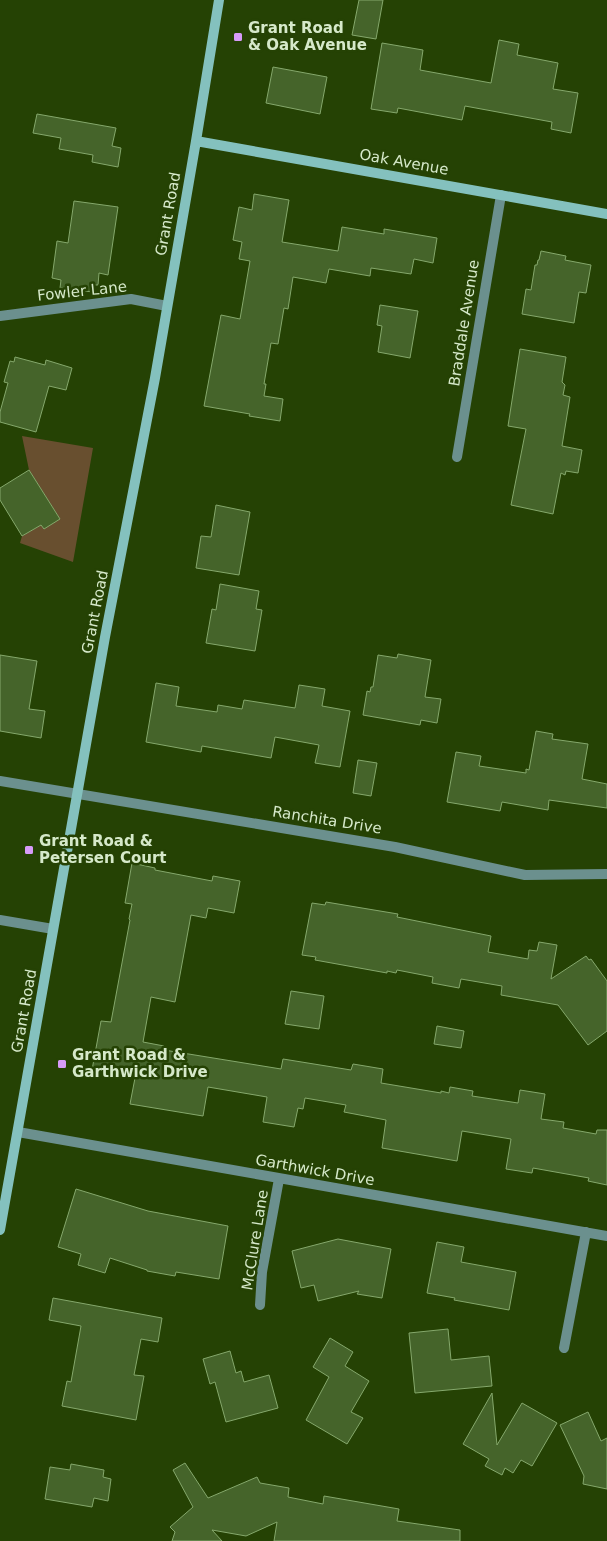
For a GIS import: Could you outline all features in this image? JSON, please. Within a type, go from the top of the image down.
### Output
[{"type":"main road","name":"Grant Road","points":[[0,1230],[77,794],[167,306],[219,0]]},
{"type":"main road","name":"Oak Avenue","points":[[196,141],[607,214]]},
{"type":"street","name":"Braddale Avenue","points":[[457,457],[501,195]]},
{"type":"street","name":"Fowler Lane","points":[[0,316],[131,299],[167,306]]},
{"type":"street","name":"Ranchita Drive","points":[[0,782],[395,847],[525,875],[607,874]]},
{"type":"street","points":[[0,920],[53,929]]},
{"type":"street","name":"Garthwick Drive","points":[[18,1132],[607,1236]]},
{"type":"street","name":"McClure Lane","points":[[260,1305],[262,1272],[279,1179]]},
{"type":"street","points":[[564,1348],[586,1232]]},
{"type":"shaded area","points":[[22,436],[93,448],[73,562],[20,543],[22,536],[41,525],[60,519],[29,470]]},
{"type":"building","points":[[359,0],[383,0],[376,39],[352,35]]},
{"type":"building","points":[[499,40],[519,44],[517,55],[558,63],[553,89],[578,93],[571,133],[551,129],[552,122],[465,106],[462,120],[398,108],[397,113],[371,109],[382,43],[423,50],[420,70],[491,83]]},
{"type":"building","points":[[273,67],[327,77],[320,114],[266,103]]},
{"type":"building","points":[[37,114],[116,128],[112,146],[121,148],[118,167],[92,162],[93,155],[59,149],[61,138],[33,133]]},
{"type":"building","points":[[254,194],[289,200],[282,242],[338,251],[342,227],[384,234],[384,229],[437,238],[433,263],[414,259],[411,274],[371,268],[370,276],[329,269],[326,283],[293,277],[288,309],[284,308],[278,344],[271,343],[264,384],[266,384],[264,396],[283,399],[280,421],[204,406],[221,315],[240,319],[250,261],[239,259],[242,242],[233,240],[239,207],[252,210]]},
{"type":"building","points":[[74,201],[118,207],[108,275],[99,273],[98,285],[94,285],[93,292],[60,288],[61,280],[52,278],[57,241],[68,243]]},
{"type":"building","points":[[541,251],[566,256],[565,260],[591,265],[586,293],[579,292],[574,323],[522,314],[526,289],[531,290],[535,265],[537,265]]},
{"type":"building","points":[[380,305],[418,311],[410,358],[378,352],[382,326],[377,325]]},
{"type":"building","points":[[520,349],[566,357],[562,382],[565,385],[563,395],[570,397],[562,446],[582,450],[578,473],[566,471],[565,475],[561,473],[553,514],[511,505],[526,429],[508,426]]},
{"type":"building","points":[[15,357],[45,365],[46,360],[72,368],[66,390],[49,386],[36,432],[0,422],[0,412],[8,383],[4,382],[10,361],[14,362]]},
{"type":"building","points":[[29,470],[60,519],[44,529],[41,525],[22,536],[0,500],[0,488]]},
{"type":"building","points":[[216,505],[250,512],[239,575],[196,568],[201,536],[211,537]]},
{"type":"building","points":[[220,584],[259,591],[256,609],[262,610],[255,651],[206,643],[212,609],[216,610]]},
{"type":"building","points":[[398,654],[431,660],[425,697],[441,699],[437,723],[421,720],[420,725],[363,715],[367,691],[370,692],[371,687],[373,687],[378,655],[397,658]]},
{"type":"building","points":[[0,655],[37,661],[29,709],[45,711],[41,738],[0,731]]},
{"type":"building","points":[[156,683],[179,687],[176,706],[217,712],[218,705],[242,709],[244,700],[295,708],[299,685],[325,689],[322,706],[350,711],[340,767],[315,763],[319,745],[275,737],[271,758],[202,746],[201,752],[146,742]]},
{"type":"building","points":[[536,731],[553,734],[552,739],[588,744],[582,779],[607,784],[607,808],[549,800],[548,810],[502,802],[500,811],[447,802],[456,752],[481,756],[479,766],[526,773],[526,769],[529,770]]},
{"type":"building","points":[[358,760],[377,763],[371,796],[353,793]]},
{"type":"building","points":[[132,863],[155,868],[155,870],[212,881],[213,876],[240,881],[234,913],[208,908],[206,918],[191,915],[175,1002],[151,997],[143,1042],[164,1046],[164,1050],[281,1069],[283,1059],[351,1070],[353,1064],[383,1069],[381,1083],[441,1093],[441,1091],[449,1093],[450,1087],[473,1091],[472,1096],[518,1103],[520,1090],[545,1094],[541,1119],[564,1122],[563,1128],[596,1134],[597,1130],[607,1130],[607,1185],[588,1181],[589,1178],[533,1168],[532,1173],[506,1169],[511,1139],[462,1131],[457,1161],[382,1148],[386,1120],[344,1112],[346,1105],[305,1098],[303,1109],[298,1108],[294,1127],[263,1122],[267,1097],[208,1087],[203,1116],[130,1104],[135,1078],[92,1070],[101,1021],[111,1022],[130,920],[132,904],[125,903]]},
{"type":"building","points":[[326,902],[398,914],[397,917],[491,936],[488,952],[528,959],[529,950],[537,951],[539,942],[557,945],[551,979],[586,956],[589,960],[591,959],[607,981],[607,1031],[588,1045],[558,1005],[501,995],[502,986],[461,979],[459,988],[432,983],[433,977],[397,970],[396,973],[387,971],[387,973],[315,960],[316,957],[302,955],[312,903],[325,905]]},
{"type":"building","points":[[291,991],[324,996],[319,1029],[285,1024]]},
{"type":"building","points":[[437,1026],[464,1031],[461,1048],[434,1044]]},
{"type":"building","points":[[76,1189],[148,1211],[228,1226],[219,1279],[176,1272],[175,1276],[147,1271],[110,1258],[105,1273],[78,1265],[81,1254],[58,1247]]},
{"type":"building","points":[[338,1239],[391,1249],[382,1298],[357,1294],[359,1291],[318,1301],[314,1285],[301,1288],[292,1251]]},
{"type":"building","points":[[437,1242],[464,1247],[461,1262],[516,1272],[509,1310],[427,1293]]},
{"type":"building","points":[[53,1298],[162,1318],[158,1342],[141,1339],[134,1375],[144,1376],[136,1420],[62,1406],[67,1381],[71,1382],[81,1326],[49,1320]]},
{"type":"building","points":[[448,1329],[451,1360],[489,1356],[492,1386],[415,1393],[409,1333]]},
{"type":"building","points":[[330,1338],[353,1352],[345,1366],[369,1381],[351,1412],[363,1418],[347,1444],[306,1420],[329,1377],[313,1367]]},
{"type":"building","points":[[230,1351],[236,1373],[241,1371],[244,1382],[269,1375],[278,1408],[226,1422],[215,1382],[210,1384],[203,1359]]},
{"type":"building","points":[[492,1393],[497,1445],[522,1403],[557,1423],[532,1466],[521,1460],[513,1473],[505,1468],[502,1475],[485,1466],[489,1459],[463,1444]]},
{"type":"building","points":[[588,1412],[601,1441],[607,1438],[607,1489],[583,1484],[584,1476],[560,1425]]},
{"type":"building","points":[[185,1463],[208,1498],[257,1477],[260,1483],[289,1488],[288,1497],[323,1504],[324,1496],[399,1509],[397,1521],[460,1530],[460,1541],[274,1541],[277,1522],[246,1536],[212,1530],[222,1541],[172,1541],[175,1532],[170,1527],[193,1507],[173,1470]]},
{"type":"building","points":[[71,1464],[104,1470],[103,1477],[111,1479],[108,1501],[94,1498],[92,1507],[45,1499],[50,1467],[70,1470]]},
{"type":"place","name":"Grant Road & Oak Avenue","points":[[238,37]]},
{"type":"place","name":"Grant Road & Petersen Court","points":[[29,850]]},
{"type":"place","name":"Grant Road & Garthwick Drive","points":[[62,1064]]}]
